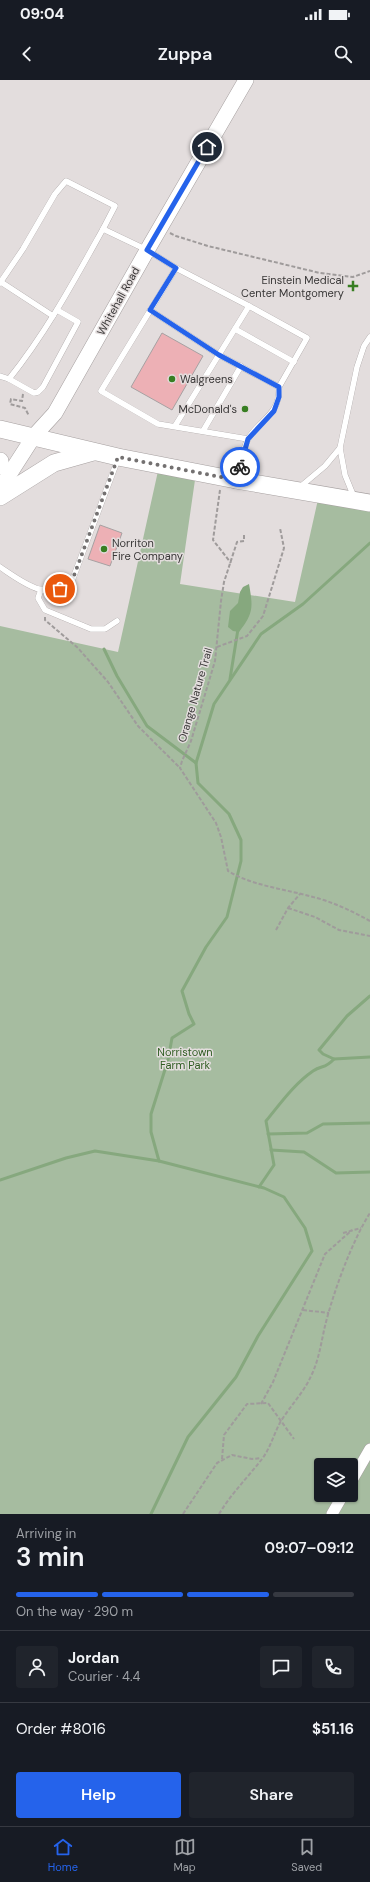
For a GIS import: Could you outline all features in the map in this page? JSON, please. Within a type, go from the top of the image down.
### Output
[{"type":"main road","name":"Whitehall Road","points":[[0,489],[34,436],[55,413],[147,250],[246,80]]},
{"type":"main road","points":[[0,429],[118,457],[229,479],[363,502]]},
{"type":"main road","points":[[0,496],[54,463],[94,452]]},
{"type":"main road","points":[[0,461],[0,466]]},
{"type":"street","points":[[358,1470],[370,1449]]},
{"type":"street","points":[[332,1514],[339,1502]]},
{"type":"lane","points":[[9,379],[30,354],[53,316],[103,229],[115,206],[66,181],[55,194],[23,249],[0,282],[53,316]]},
{"type":"lane","points":[[103,229],[147,250],[176,268],[308,338],[279,387],[279,397],[274,411],[248,439],[229,479]]},
{"type":"lane","points":[[176,268],[101,391],[158,424],[248,439]]},
{"type":"lane","points":[[175,426],[249,306]]},
{"type":"lane","points":[[0,376],[9,379],[34,393],[38,392],[43,387],[78,322],[56,310]]},
{"type":"lane","points":[[150,310],[219,355],[279,387]]},
{"type":"lane","points":[[235,329],[294,362]]},
{"type":"lane","points":[[363,502],[346,475],[340,448],[357,367],[364,346],[370,336]]},
{"type":"lane","points":[[203,431],[241,366]]},
{"type":"lane","points":[[295,491],[321,470],[340,448]]},
{"type":"lane","points":[[0,567],[27,585],[41,590],[60,589],[67,586],[72,581],[118,457]]},
{"type":"lane","points":[[41,590],[38,598],[45,610],[91,629],[105,630],[117,621]]},
{"type":"path","points":[[161,227],[176,236],[208,246],[320,273],[353,277],[370,271]]},
{"type":"path","points":[[24,388],[22,401],[10,399],[10,404],[25,408],[29,416]]},
{"type":"path","points":[[229,479],[213,540],[231,563]]},
{"type":"path","points":[[217,647],[247,636],[263,616],[284,548],[280,528]]},
{"type":"path","name":"Orange Nature Trail","points":[[180,768],[197,724],[215,661],[220,601],[237,542],[244,541],[244,535]]},
{"type":"path","points":[[45,610],[45,620],[78,648],[108,682],[138,726],[180,768],[216,823],[228,871],[235,875],[260,883],[334,904],[370,921]]},
{"type":"path","points":[[276,930],[288,908],[300,894]]},
{"type":"path","points":[[288,908],[315,916],[339,930],[370,936]]},
{"type":"path","points":[[219,1514],[244,1480],[263,1458],[281,1422],[297,1400],[312,1375],[318,1360],[329,1313],[341,1278],[362,1227],[370,1213]]},
{"type":"path","points":[[343,1233],[362,1227]]},
{"type":"path","points":[[261,1404],[273,1382],[325,1254],[352,1230]]},
{"type":"path","points":[[303,1310],[329,1313]]},
{"type":"path","points":[[222,1459],[224,1435],[247,1404],[268,1403],[294,1438]]},
{"type":"path","points":[[182,1514],[212,1469],[222,1459],[232,1455],[252,1459],[263,1458]]},
{"type":"green space","name":"Norristown Farm Park","points":[[160,462],[196,473],[180,584],[295,602],[319,495],[370,505],[370,1514],[0,1514],[0,626],[118,652]]},
{"type":"shaded area","points":[[249,584],[252,604],[250,615],[239,632],[233,631],[228,627],[230,611],[238,603],[240,592],[243,587]]},
{"type":"building","points":[[162,333],[203,356],[172,410],[131,387]]},
{"type":"building","name":"Norriton Fire Company","points":[[100,525],[122,533],[110,566],[88,559]]},
{"type":"waterway","points":[[159,1161],[151,1132],[151,1114],[168,1060],[172,1038],[194,1024],[189,1014],[182,991],[206,947],[227,917],[241,861],[241,840],[229,814],[198,783],[196,763],[214,704],[261,634],[303,604],[370,543]]},
{"type":"waterway","points":[[230,679],[238,629]]},
{"type":"waterway","points":[[104,649],[117,676],[147,726],[196,763]]},
{"type":"waterway","points":[[259,1187],[274,1165],[266,1121],[288,1094],[306,1076],[316,1069],[326,1066],[334,1059],[323,1054],[319,1050],[347,1016],[370,996]]},
{"type":"waterway","points":[[334,1059],[370,1057]]},
{"type":"waterway","points":[[268,1134],[307,1133],[323,1124],[370,1123]]},
{"type":"waterway","points":[[271,1150],[304,1152],[336,1173],[370,1172]]},
{"type":"waterway","points":[[0,1180],[66,1158],[95,1151],[159,1161],[264,1188],[284,1197],[305,1228],[312,1251],[258,1336],[236,1377],[188,1437],[151,1514]]},
{"type":"way so far","points":[[60,589],[67,586],[72,581],[118,457],[236,480],[240,467]]},
{"type":"place","name":"Einstein Medical Center Montgomery","points":[[353,286]]},
{"type":"place","name":"Walgreens","points":[[172,379]]},
{"type":"place","name":"McDonald's","points":[[245,409]]},
{"type":"place","name":"Norriton Fire Company","points":[[104,549]]},
{"type":"route","points":[[207,147],[147,250],[176,268],[150,310],[219,355],[279,387],[279,397],[274,411],[248,439],[240,467]]}]
